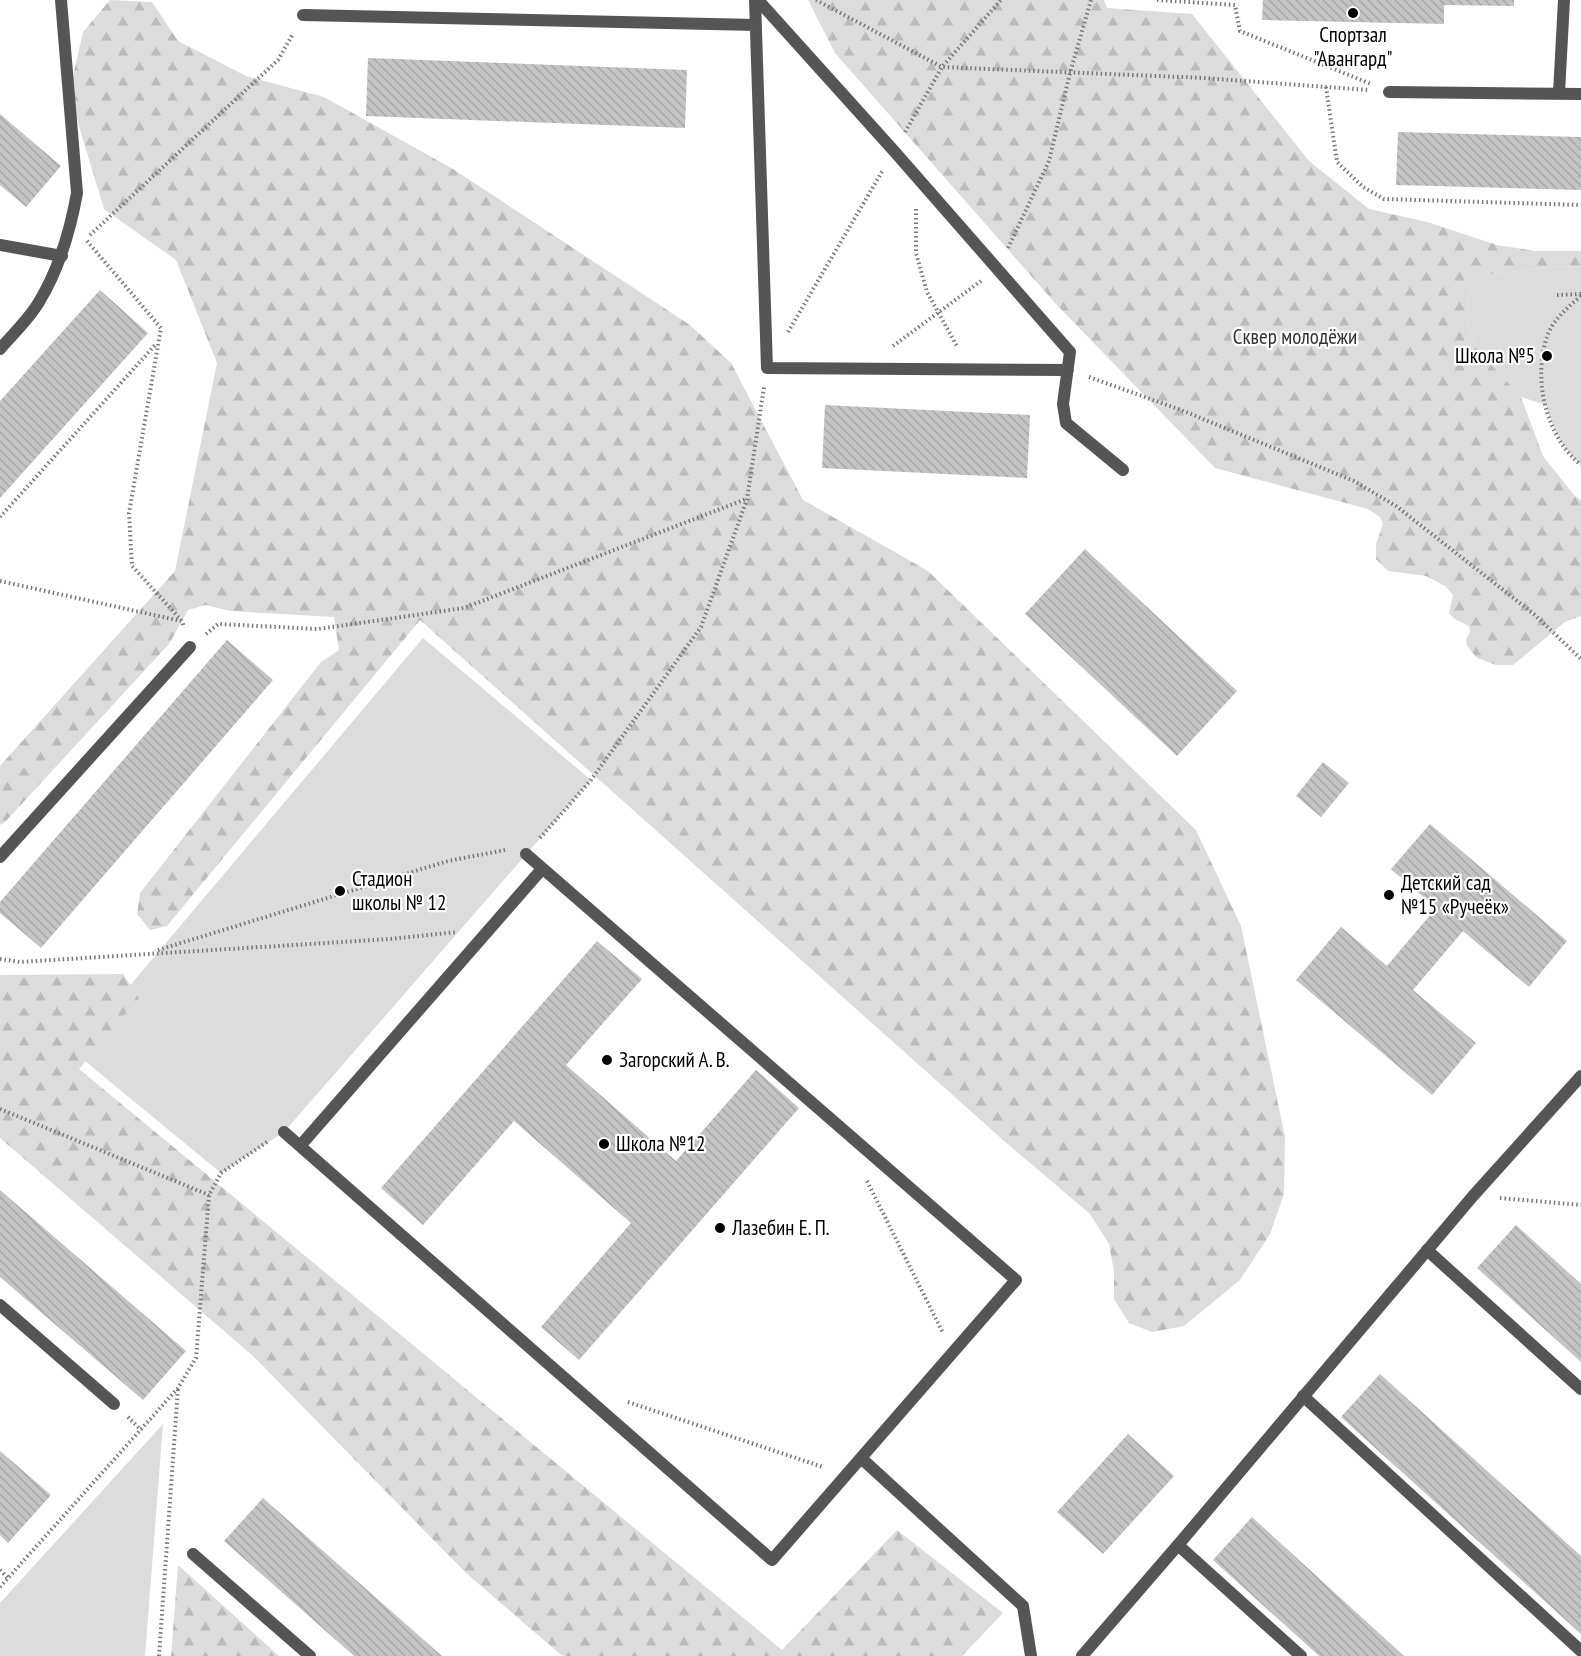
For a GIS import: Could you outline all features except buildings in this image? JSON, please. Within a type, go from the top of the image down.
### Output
[{"type":"street","points":[[0,349],[38,304],[62,256],[72,222],[77,193],[61,0]]},
{"type":"street","points":[[756,0],[767,368],[1068,370]]},
{"type":"street","points":[[756,0],[894,151],[1070,352],[1063,404],[1066,423],[1123,470]]},
{"type":"street","points":[[1558,93],[1564,0]]},
{"type":"street","points":[[303,15],[756,25]]},
{"type":"street","points":[[1389,92],[1581,94]]},
{"type":"street","points":[[0,245],[62,256]]},
{"type":"street","points":[[0,857],[190,647]]},
{"type":"street","points":[[284,1131],[772,1560],[953,1353],[1016,1280],[526,854]]},
{"type":"street","points":[[300,1146],[542,868]]},
{"type":"street","points":[[1082,1656],[1473,1196],[1581,1076]]},
{"type":"street","points":[[1427,1250],[1581,1389]]},
{"type":"street","points":[[0,1305],[114,1404]]},
{"type":"street","points":[[1303,1396],[1581,1651]]},
{"type":"street","points":[[861,1458],[1023,1606],[1031,1656]]},
{"type":"street","points":[[1178,1545],[1301,1656]]},
{"type":"street","points":[[194,1554],[310,1656]]},
{"type":"path","points":[[816,0],[942,67],[1204,78],[1389,92]]},
{"type":"path","points":[[526,854],[591,780],[701,627],[747,499],[767,368],[942,67],[1001,0]]},
{"type":"path","points":[[863,369],[998,269],[1049,161],[1070,72],[1091,0]]},
{"type":"path","points":[[1157,0],[1235,5],[1240,31],[1389,92]]},
{"type":"path","points":[[62,256],[85,239],[278,60],[303,15]]},
{"type":"path","points":[[1326,87],[1337,162],[1363,188],[1384,199],[1581,205]]},
{"type":"path","points":[[916,176],[916,253],[927,292],[956,346],[974,369]]},
{"type":"path","points":[[85,239],[161,328],[129,513],[132,566],[182,621],[190,647],[218,624],[318,629],[464,608],[747,499]]},
{"type":"path","points":[[1557,295],[1581,295]]},
{"type":"path","points":[[1581,295],[1562,312],[1549,333],[1542,356],[1540,381],[1554,430],[1565,448],[1581,465]]},
{"type":"path","points":[[0,517],[158,342]]},
{"type":"path","points":[[1068,370],[1180,410],[1354,481],[1396,506],[1534,615],[1581,659]]},
{"type":"path","points":[[0,581],[182,621]]},
{"type":"path","points":[[149,952],[448,861],[535,844]]},
{"type":"path","points":[[0,959],[20,962],[149,952],[390,939],[458,932],[451,941]]},
{"type":"path","points":[[0,1109],[210,1195]]},
{"type":"path","points":[[0,1587],[178,1388],[196,1358],[210,1195],[221,1173],[284,1131]]},
{"type":"path","points":[[865,1176],[953,1353]]},
{"type":"path","points":[[1473,1196],[1581,1205]]},
{"type":"path","points":[[159,1656],[178,1388]]},
{"type":"path","points":[[626,1402],[847,1474]]},
{"type":"path","points":[[0,1570],[8,1578]]},
{"type":"green space","points":[[110,0],[152,2],[178,41],[246,76],[324,97],[453,169],[690,325],[731,363],[803,500],[928,571],[1196,830],[1241,926],[1285,1137],[1284,1194],[1270,1234],[1240,1280],[1184,1326],[1152,1332],[1129,1323],[1114,1299],[1114,1271],[1109,1244],[1090,1214],[1003,1140],[420,620],[167,926],[150,930],[137,914],[140,893],[321,662],[339,650],[334,617],[230,611],[206,605],[188,610],[169,644],[0,825],[0,766],[175,571],[217,363],[176,260],[104,209],[69,93],[83,32]]},
{"type":"green space","name":"Сквер молодёжи","points":[[808,0],[1104,0],[1107,8],[1192,14],[1309,161],[1369,209],[1427,222],[1497,245],[1535,251],[1581,251],[1581,267],[1558,266],[1492,274],[1470,291],[1466,322],[1477,349],[1521,397],[1543,456],[1574,495],[1581,500],[1581,616],[1565,622],[1513,665],[1496,665],[1477,658],[1467,646],[1469,626],[1449,613],[1453,595],[1445,586],[1426,576],[1388,571],[1376,559],[1376,544],[1383,524],[1380,517],[1368,509],[1215,468],[1055,303],[835,53]]},
{"type":"green space","points":[[1558,266],[1581,267],[1581,465],[1568,452],[1559,438],[1546,405],[1521,397],[1477,349],[1466,322],[1470,291],[1492,274]]},
{"type":"green space","points":[[423,638],[591,780],[284,1132],[221,1173],[74,1052]]},
{"type":"green space","points":[[123,974],[139,998],[79,1069],[782,1650],[897,1530],[1003,1613],[962,1656],[564,1656],[560,1654],[466,1573],[253,1356],[0,1138],[0,975]]},
{"type":"green space","points":[[163,1424],[145,1656],[0,1656],[0,1603]]},
{"type":"green space","points":[[178,1565],[279,1656],[171,1656]]},
{"type":"place","name":"Спортзал \"Авангард\"","points":[[1353,13]]},
{"type":"place","name":"Школа №5","points":[[1547,356]]},
{"type":"place","name":"Стадион школы № 12","points":[[340,891]]},
{"type":"place","name":"Детский сад №15 «Ручеёк»","points":[[1389,895]]},
{"type":"place","name":"Загорский А. В.","points":[[607,1060]]},
{"type":"place","name":"Школа №12","points":[[604,1144]]},
{"type":"place","name":"Лазебин Е. П.","points":[[720,1228]]}]
